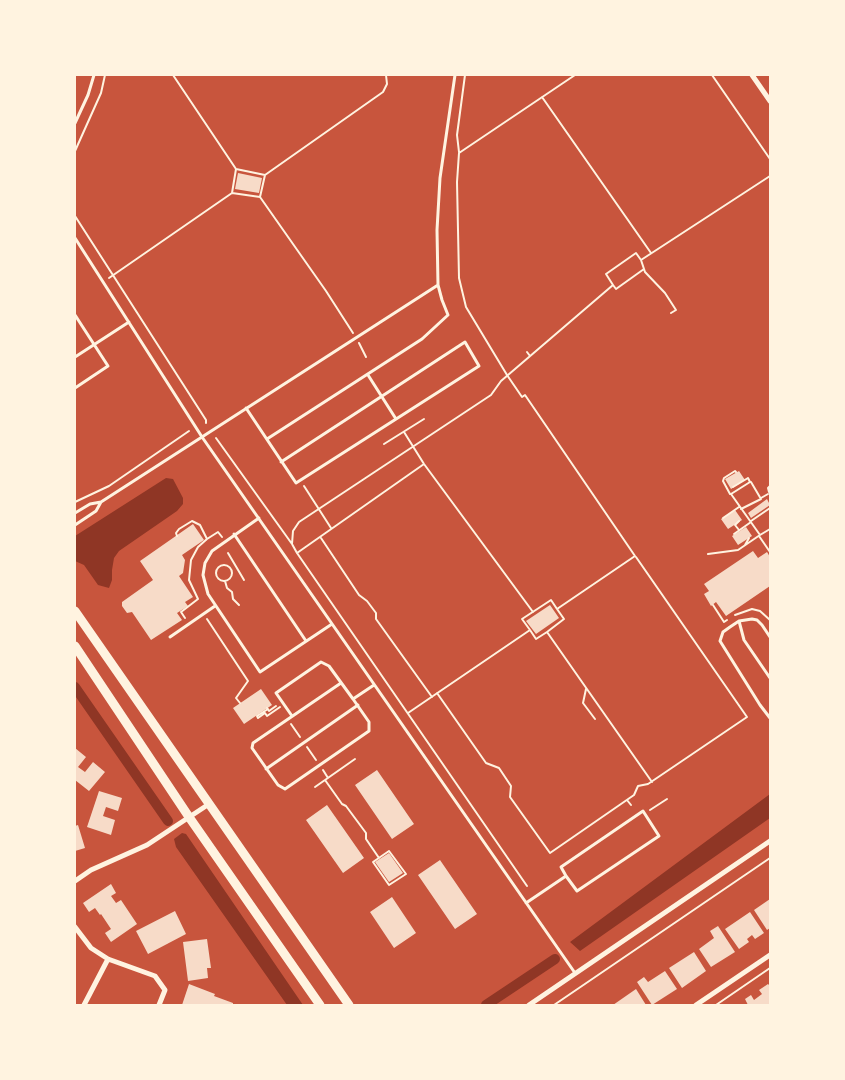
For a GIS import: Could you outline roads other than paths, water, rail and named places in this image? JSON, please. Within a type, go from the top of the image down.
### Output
[{"type":"main road","points":[[75,611],[348,1005]]},
{"type":"main road","points":[[75,646],[189,817],[320,1005]]},
{"type":"street","points":[[752,75],[770,101]]},
{"type":"street","points":[[75,881],[91,870],[147,845],[209,804]]},
{"type":"street","points":[[529,1005],[770,841]]},
{"type":"street","points":[[75,927],[91,948],[108,959],[155,976],[165,990],[159,1005]]},
{"type":"street","points":[[696,1005],[770,955]]},
{"type":"street","points":[[84,1005],[108,959]]},
{"type":"lane","points":[[75,123],[88,95],[94,75]]},
{"type":"lane","points":[[267,439],[422,340],[448,315],[438,285],[437,230],[440,178],[455,75]]},
{"type":"lane","points":[[75,238],[202,437],[575,974]]},
{"type":"lane","points":[[75,513],[90,504],[101,502],[438,285]]},
{"type":"lane","points":[[75,316],[77,322],[108,366],[75,388]]},
{"type":"lane","points":[[75,357],[129,322]]},
{"type":"lane","points":[[246,408],[281,462],[296,483],[479,366],[465,342],[281,462]]},
{"type":"lane","points":[[368,375],[396,419]]},
{"type":"lane","points":[[75,525],[96,511],[101,502]]},
{"type":"lane","points":[[258,518],[212,550],[203,569],[205,588],[260,672],[332,624]]},
{"type":"lane","points":[[234,534],[306,641]]},
{"type":"lane","points":[[170,637],[216,606]]},
{"type":"lane","points":[[770,637],[757,620],[752,619],[739,621],[724,632],[720,641],[770,718]]},
{"type":"lane","points":[[739,621],[744,640],[770,678]]},
{"type":"lane","points":[[292,716],[276,693],[321,662],[329,666],[358,706],[369,722],[369,731],[285,789],[278,785],[266,769],[252,748],[253,743],[341,683]]},
{"type":"lane","points":[[353,699],[374,686]]},
{"type":"lane","points":[[266,769],[358,706]]},
{"type":"lane","points":[[643,811],[659,836],[577,891],[566,876],[560,867],[643,811]]},
{"type":"lane","points":[[526,903],[566,876]]},
{"type":"waterway","points":[[75,687],[168,821]]},
{"type":"waterway","points":[[486,1005],[555,959]]}]
